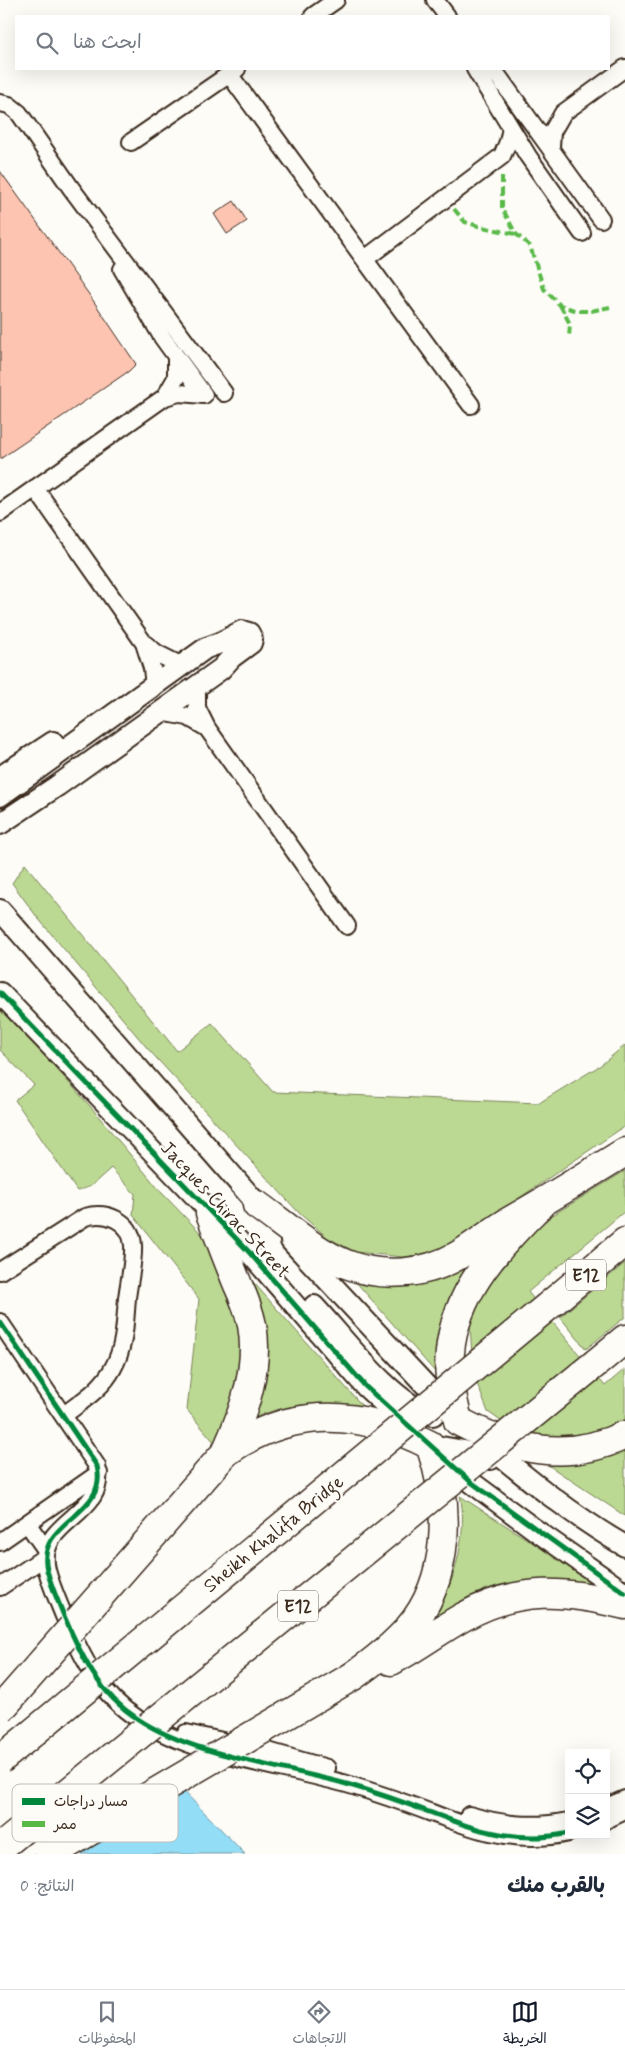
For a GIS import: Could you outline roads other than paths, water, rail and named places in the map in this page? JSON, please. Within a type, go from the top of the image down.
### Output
[{"type":"highway","points":[[257,1205],[332,1257],[363,1269],[395,1272],[426,1268],[456,1257],[503,1225],[540,1205],[625,1152]]},
{"type":"highway","points":[[540,1205],[505,1239],[491,1256],[459,1310],[452,1334],[449,1366],[452,1394],[458,1421],[493,1438],[528,1448],[563,1452],[601,1444],[625,1435]]},
{"type":"highway","points":[[210,1213],[249,1312],[254,1341],[248,1390],[235,1432],[226,1452]]},
{"type":"highway","name":"Sheikh Khalifa Bridge","points":[[0,1760],[625,1242]]},
{"type":"highway","name":"E12","points":[[79,1784],[625,1339]]},
{"type":"highway","points":[[0,1710],[226,1452],[252,1435],[273,1426],[296,1420],[326,1417],[344,1418],[380,1425],[414,1437],[430,1446],[444,1499],[444,1536],[433,1583],[411,1638]]},
{"type":"highway","points":[[170,1784],[353,1676],[383,1666],[411,1638],[492,1604],[522,1596],[577,1594],[625,1605]]},
{"type":"highway","name":"E12","points":[[0,1848],[12,1838]]},
{"type":"highway","points":[[51,1854],[71,1842]]},
{"type":"street","points":[[314,15],[336,0]]},
{"type":"street","points":[[435,0],[446,15]]},
{"type":"street","points":[[551,148],[552,132],[564,113],[625,68]]},
{"type":"street","points":[[476,70],[528,156],[582,233]]},
{"type":"street","points":[[494,70],[601,220]]},
{"type":"street","points":[[131,142],[233,72],[365,259],[472,405]]},
{"type":"street","points":[[0,103],[9,105],[19,113],[111,242],[224,392]]},
{"type":"street","points":[[528,116],[545,118],[564,113]]},
{"type":"street","points":[[502,156],[508,142],[510,128]]},
{"type":"street","points":[[365,259],[502,156],[515,154],[528,156]]},
{"type":"street","points":[[0,513],[165,396],[179,393],[204,395],[162,337],[123,271],[111,242]]},
{"type":"street","points":[[165,396],[176,378],[176,358]]},
{"type":"street","points":[[35,488],[144,642],[158,654],[182,666]]},
{"type":"street","points":[[0,796],[206,648],[220,644],[242,631],[249,632],[252,639],[249,646],[232,657],[221,670],[0,824]]},
{"type":"street","points":[[144,642],[152,668],[154,686]]},
{"type":"street","points":[[197,686],[198,708],[207,728],[347,926]]},
{"type":"street","points":[[160,712],[188,717],[207,728]]},
{"type":"street","points":[[0,777],[70,730],[86,724],[103,722]]},
{"type":"street","points":[[0,895],[2,913]]},
{"type":"street","name":"Jacques Chirac Street","points":[[2,913],[257,1205],[458,1421],[570,1512],[625,1546]]},
{"type":"street","name":"Jacques Chirac Street","points":[[0,993],[249,1252],[366,1387],[471,1482],[625,1593]]},
{"type":"street","points":[[0,1271],[78,1221],[92,1215],[101,1214],[116,1218],[127,1229],[131,1237],[132,1252],[124,1332],[119,1356],[101,1387],[64,1414]]},
{"type":"street","points":[[249,1252],[273,1260],[378,1376],[399,1396],[426,1413],[458,1421],[471,1482]]},
{"type":"street","points":[[0,1322],[94,1459],[99,1473],[97,1490],[93,1498],[59,1529],[54,1535],[46,1554],[0,1587]]},
{"type":"street","points":[[419,1377],[430,1446],[464,1452],[510,1465]]},
{"type":"street","points":[[0,1542],[99,1473]]},
{"type":"street","points":[[28,1523],[46,1554],[53,1589],[82,1657],[106,1690],[138,1720],[202,1748],[349,1785],[489,1832],[525,1837],[565,1833]]},
{"type":"street","points":[[138,1720],[268,1751],[372,1781],[469,1815],[496,1822],[525,1826],[565,1821]]},
{"type":"street","points":[[610,1805],[625,1799]]},
{"type":"street","points":[[610,1818],[625,1811]]},
{"type":"water","points":[[166,1773],[177,1784],[143,1784]]},
{"type":"water","points":[[178,1785],[245,1854],[0,1854],[25,1842],[178,1842]]}]
